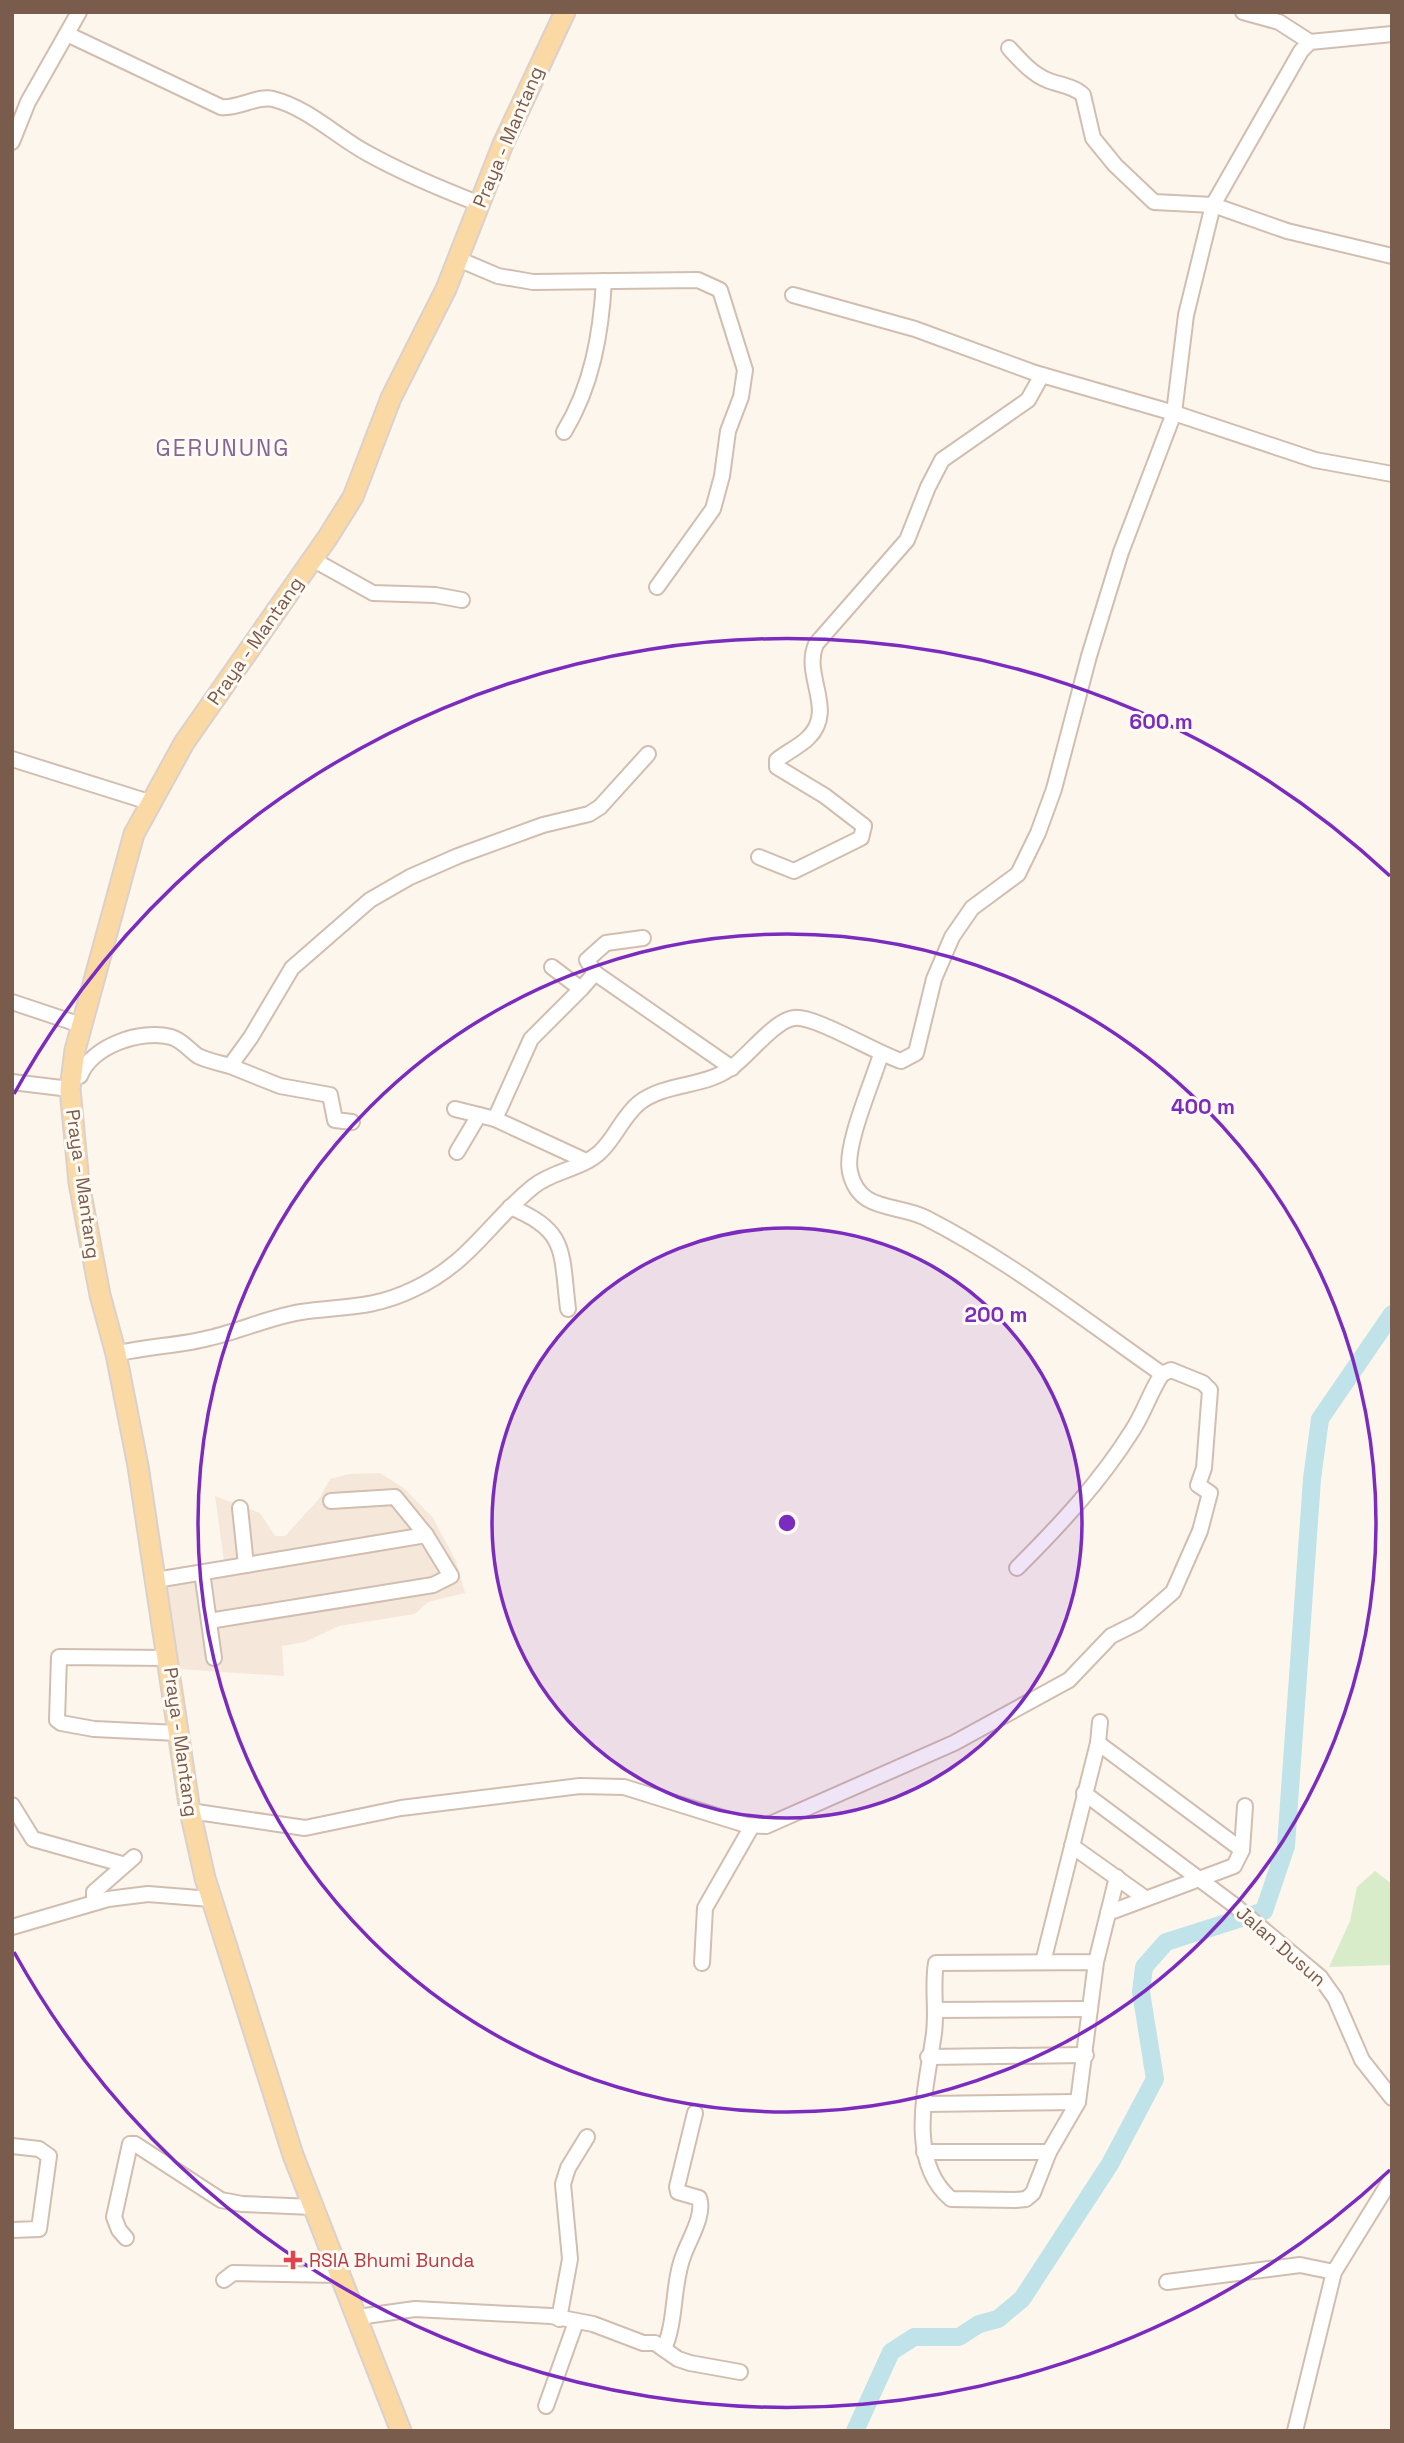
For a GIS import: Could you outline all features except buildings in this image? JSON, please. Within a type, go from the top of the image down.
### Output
[{"type":"main road","name":"Praya - Mantang","points":[[401,2431],[290,2144],[211,1899],[190,1811],[138,1466],[116,1354],[100,1296],[79,1183],[70,1083],[81,1025],[134,834],[149,802],[184,743],[353,497],[391,398],[458,259],[546,46],[565,12]]},
{"type":"street","points":[[12,142],[28,102],[79,12]]},
{"type":"street","points":[[1243,12],[1279,22],[1310,42],[1392,34]]},
{"type":"street","points":[[67,34],[221,107],[239,108],[273,99],[324,124],[374,157],[480,204]]},
{"type":"street","points":[[116,1354],[153,1345],[208,1339],[300,1312],[355,1308],[384,1301],[451,1269],[474,1248],[510,1207],[543,1180],[586,1161],[604,1148],[627,1115],[646,1099],[707,1080],[732,1068],[781,1024],[794,1018],[817,1022],[881,1055],[901,1061],[916,1053],[934,979],[952,937],[972,908],[1017,874],[1029,855],[1054,789],[1088,656],[1121,552],[1174,413],[1186,315],[1213,205],[1301,51],[1310,42]]},
{"type":"street","points":[[1009,48],[1026,66],[1044,79],[1083,95],[1093,138],[1115,165],[1154,202],[1213,205],[1287,231],[1392,256]]},
{"type":"street","points":[[458,259],[513,280],[549,283],[687,279],[717,286],[724,299],[745,370],[741,397],[726,443],[716,502],[657,587]]},
{"type":"street","points":[[564,432],[582,396],[599,338],[604,281]]},
{"type":"street","points":[[793,295],[915,329],[1042,375],[1174,413],[1315,460],[1392,474]]},
{"type":"street","points":[[759,857],[794,871],[861,838],[864,825],[825,796],[777,767],[777,760],[809,737],[819,714],[821,701],[811,671],[811,657],[817,644],[907,540],[928,486],[942,460],[1028,400],[1042,375]]},
{"type":"street","points":[[312,559],[373,593],[435,595],[461,600]]},
{"type":"street","points":[[230,1066],[251,1037],[292,968],[370,900],[410,877],[458,856],[543,825],[589,814],[600,807],[648,754]]},
{"type":"street","points":[[12,759],[149,802]]},
{"type":"street","points":[[643,939],[603,945],[587,960],[595,973],[732,1068]]},
{"type":"street","points":[[552,967],[581,989]]},
{"type":"street","points":[[495,1119],[531,1038],[595,973]]},
{"type":"street","points":[[12,1002],[81,1025]]},
{"type":"street","points":[[12,1082],[70,1083],[80,1076],[87,1062],[104,1048],[151,1036],[175,1038],[201,1057],[280,1086],[330,1095],[335,1121],[352,1122]]},
{"type":"street","points":[[881,1055],[848,1155],[850,1173],[863,1198],[871,1204],[923,1217],[1004,1264],[1162,1374]]},
{"type":"street","points":[[455,1109],[495,1119],[586,1161]]},
{"type":"street","points":[[457,1152],[479,1115]]},
{"type":"street","points":[[510,1207],[539,1219],[551,1230],[558,1244],[568,1309]]},
{"type":"street","points":[[190,1811],[305,1828],[401,1808],[567,1787],[607,1786],[634,1789],[752,1826],[775,1823],[954,1744],[1059,1686],[1111,1636],[1133,1625],[1169,1596],[1200,1531],[1210,1493],[1198,1485],[1204,1468],[1212,1396],[1203,1383],[1171,1370],[1162,1374],[1152,1387],[1144,1411],[1109,1464],[1070,1516],[1017,1568]]},
{"type":"street","points":[[209,1621],[442,1583],[451,1576],[426,1535],[395,1497],[331,1501]]},
{"type":"street","points":[[240,1508],[246,1565]]},
{"type":"street","points":[[156,1580],[426,1535]]},
{"type":"street","points":[[202,1572],[214,1658]]},
{"type":"street","points":[[169,1658],[60,1656],[57,1720],[94,1729],[178,1733]]},
{"type":"street","points":[[1043,1962],[1098,1743],[1100,1722]]},
{"type":"street","points":[[1098,1743],[1242,1850]]},
{"type":"street","name":"Jalan Dusun","points":[[1084,1793],[1234,1905],[1328,1987],[1358,2053],[1392,2098]]},
{"type":"street","points":[[12,1805],[33,1839],[128,1860],[94,1892],[94,1901]]},
{"type":"street","points":[[1108,1913],[1234,1866],[1242,1850],[1245,1806]]},
{"type":"street","points":[[702,1963],[705,1908],[752,1826]]},
{"type":"street","points":[[1072,1846],[1145,1898]]},
{"type":"street","points":[[1096,1962],[936,1963],[932,1984],[935,2010],[928,2057],[924,2152],[932,2178],[951,2199],[1015,2200],[1026,2199],[1033,2193],[1049,2152],[1077,2102],[1086,2056],[1096,1962],[1117,1877]]},
{"type":"street","points":[[12,1927],[94,1901],[148,1894],[211,1899]]},
{"type":"street","points":[[935,2010],[1090,2009]]},
{"type":"street","points":[[928,2057],[1086,2056]]},
{"type":"street","points":[[925,2104],[1077,2102]]},
{"type":"street","points":[[664,2349],[676,2303],[682,2259],[701,2208],[699,2198],[678,2192],[677,2188],[695,2113]]},
{"type":"street","points":[[559,2319],[569,2259],[563,2184],[568,2168],[587,2137]]},
{"type":"street","points":[[126,2238],[119,2230],[114,2217],[130,2144],[135,2144],[221,2200],[242,2204],[313,2207]]},
{"type":"street","points":[[12,2146],[39,2149],[49,2156],[39,2229],[12,2230]]},
{"type":"street","points":[[924,2152],[1049,2152]]},
{"type":"street","points":[[1295,2431],[1334,2272],[1392,2178]]},
{"type":"street","points":[[1167,2283],[1300,2264],[1334,2272]]},
{"type":"street","points":[[223,2280],[233,2273],[342,2275]]},
{"type":"street","points":[[358,2317],[427,2309],[559,2319],[593,2324],[643,2343],[655,2343],[683,2361],[740,2372]]},
{"type":"street","points":[[546,2406],[576,2322]]},
{"type":"shaded area","points":[[380,1473],[405,1489],[433,1518],[456,1561],[465,1593],[428,1602],[415,1614],[339,1626],[305,1642],[282,1646],[284,1676],[178,1669],[164,1569],[224,1561],[215,1496],[260,1513],[275,1536],[285,1536],[319,1499],[330,1479],[349,1474]]},
{"type":"green space","points":[[1375,1871],[1392,1884],[1392,1965],[1329,1967],[1350,1921],[1357,1887]]},
{"type":"waterway","points":[[855,2431],[891,2352],[914,2337],[959,2337],[979,2324],[998,2319],[1022,2299],[1110,2164],[1155,2079],[1141,1992],[1144,1967],[1166,1942],[1264,1911],[1286,1846],[1312,1479],[1320,1419],[1392,1314]]},
{"type":"place","name":"RSIA Bhumi Bunda","points":[[293,2260]]},
{"type":"district","name":"GERUNUNG","points":[[223,448]]}]
